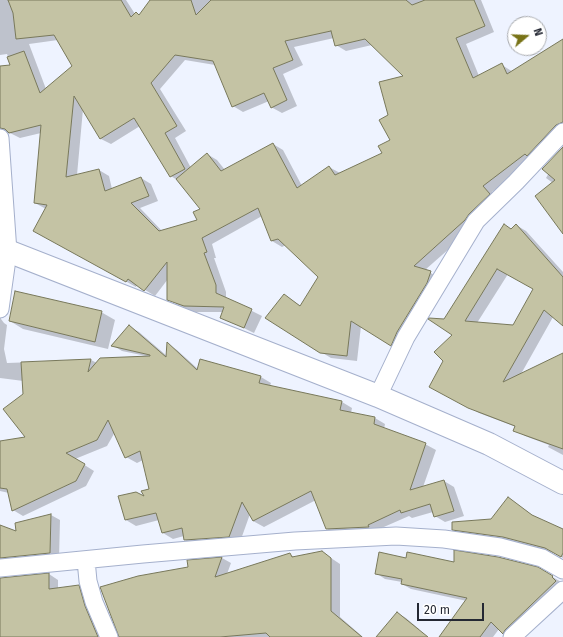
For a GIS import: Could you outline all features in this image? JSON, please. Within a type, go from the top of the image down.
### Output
[{"type":"main road","points":[[4,250],[378,396],[489,444],[563,483]]},
{"type":"street","points":[[378,396],[406,337],[476,221],[516,182],[563,132]]},
{"type":"street","points":[[0,138],[4,250],[0,309]]},
{"type":"street","points":[[0,568],[295,541],[396,536],[444,539],[500,547],[542,558],[563,570]]},
{"type":"street","points":[[86,560],[88,581],[92,595],[109,637]]},
{"type":"street","points":[[512,637],[563,590]]},
{"type":"building","points":[[8,0],[121,0],[131,17],[136,12],[139,15],[150,0],[191,0],[196,15],[211,0],[406,0],[412,5],[425,0],[474,0],[485,26],[456,38],[473,78],[502,63],[507,74],[536,56],[547,56],[547,49],[563,39],[563,122],[556,125],[527,156],[525,154],[483,186],[490,194],[469,214],[465,220],[414,266],[431,271],[427,283],[397,332],[391,346],[351,321],[347,356],[320,353],[265,318],[284,294],[300,306],[318,277],[278,239],[271,241],[258,208],[202,238],[207,252],[204,253],[216,285],[216,293],[252,309],[244,328],[220,318],[224,307],[184,306],[167,300],[167,262],[144,291],[128,279],[126,282],[33,231],[47,205],[34,203],[41,125],[9,133],[5,129],[0,128],[0,66],[10,65],[7,57],[24,51],[40,93],[72,66],[54,35],[16,39],[13,13]],"holes":[[[331,31],[335,46],[365,39],[403,76],[379,82],[388,115],[379,120],[390,140],[378,146],[382,153],[335,175],[329,166],[297,188],[273,143],[221,171],[207,153],[176,179],[200,209],[193,212],[197,220],[159,231],[131,203],[149,196],[141,177],[105,191],[99,169],[66,177],[74,96],[100,139],[134,118],[170,177],[185,169],[165,133],[177,126],[151,83],[175,55],[213,61],[232,107],[264,93],[271,108],[287,100],[273,68],[293,60],[285,41]]]},
{"type":"building","points":[[563,147],[563,234],[535,196],[555,180],[542,169]]},
{"type":"building","points":[[504,224],[511,229],[516,224],[563,277],[563,326],[544,310],[503,382],[563,353],[563,449],[513,431],[515,426],[468,408],[429,387],[443,361],[434,352],[452,335],[428,319],[444,319]],"holes":[[[497,269],[533,289],[513,325],[465,321]]]},
{"type":"building","points":[[15,291],[102,311],[95,342],[9,321]]},
{"type":"building","points":[[129,325],[166,357],[167,342],[197,370],[200,359],[261,376],[259,383],[342,401],[340,410],[375,417],[374,424],[426,443],[410,490],[444,480],[454,511],[434,517],[430,504],[401,513],[400,510],[368,525],[369,527],[326,529],[311,491],[253,521],[242,502],[229,537],[184,540],[182,528],[162,533],[156,513],[125,520],[118,496],[136,492],[144,496],[141,491],[149,489],[140,451],[125,458],[108,420],[97,440],[66,453],[85,464],[76,481],[12,511],[7,489],[0,488],[0,441],[25,437],[3,409],[23,394],[21,362],[91,359],[88,372],[100,358],[150,356],[111,346]]},
{"type":"building","points":[[508,497],[532,515],[563,529],[563,553],[561,557],[545,548],[503,537],[452,530],[452,522],[491,519]]},
{"type":"building","points":[[51,514],[50,553],[0,558],[0,525],[16,531],[15,523]]},
{"type":"building","points":[[454,550],[498,557],[538,567],[553,576],[552,577],[556,581],[505,630],[503,634],[491,622],[480,637],[439,637],[467,598],[401,584],[402,579],[375,574],[379,552],[406,558],[407,552],[454,562]]},
{"type":"building","points":[[322,551],[331,558],[331,611],[362,637],[270,637],[266,633],[220,637],[119,637],[100,587],[138,576],[188,567],[187,560],[222,557],[215,577],[290,553],[292,557]]},
{"type":"building","points":[[49,573],[49,589],[79,585],[85,606],[98,637],[0,637],[0,578]]},
{"type":"building","points":[[397,612],[428,637],[376,637]]}]
